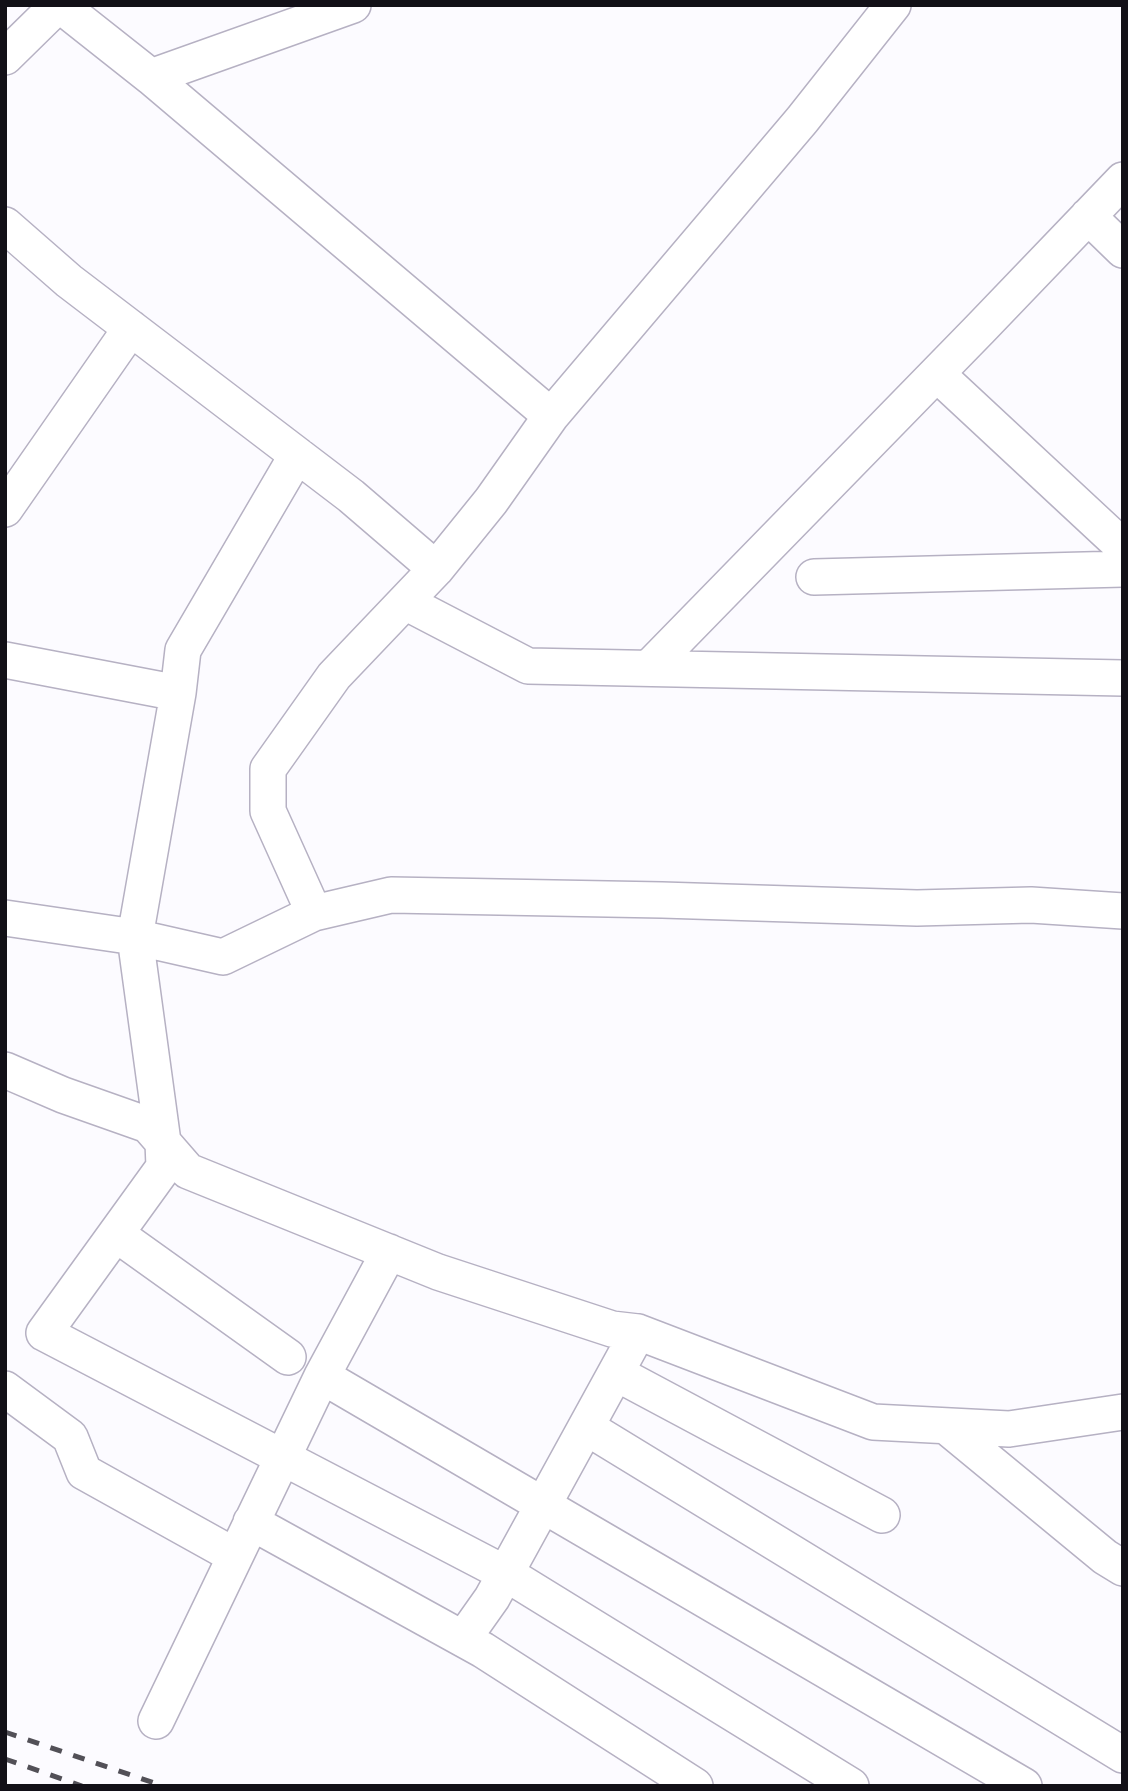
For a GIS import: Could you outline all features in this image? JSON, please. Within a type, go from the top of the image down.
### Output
[{"type":"street","points":[[5,57],[59,5],[151,77],[551,416]]},
{"type":"street","points":[[151,77],[353,5]]},
{"type":"street","points":[[314,913],[268,811],[268,769],[334,676],[436,569],[491,501],[551,416],[802,120],[893,5]]},
{"type":"street","points":[[649,668],[1123,180]]},
{"type":"street","points":[[1088,216],[1123,250]]},
{"type":"street","points":[[5,225],[69,281],[351,496],[436,569]]},
{"type":"street","points":[[5,509],[131,328]]},
{"type":"street","points":[[937,373],[1123,547]]},
{"type":"street","points":[[297,455],[183,650],[178,693],[135,937],[163,1142],[164,1167],[44,1332],[505,1573],[851,1786]]},
{"type":"street","points":[[814,577],[1123,569]]},
{"type":"street","points":[[405,601],[528,666],[1123,678]]},
{"type":"street","points":[[5,660],[178,693]]},
{"type":"street","points":[[5,918],[135,937],[223,957],[314,913],[391,895],[916,908],[1031,905],[1123,912]]},
{"type":"street","points":[[5,1070],[63,1095],[148,1125],[188,1171],[438,1272],[612,1329],[638,1332],[873,1422],[1009,1429],[1123,1412]]},
{"type":"street","points":[[116,1234],[288,1357]]},
{"type":"street","points":[[156,1721],[321,1376],[389,1252]]},
{"type":"street","points":[[463,1639],[492,1598],[638,1332]]},
{"type":"street","points":[[615,1373],[882,1515]]},
{"type":"street","points":[[321,1376],[1024,1786]]},
{"type":"street","points":[[5,1389],[70,1437],[84,1472],[235,1556]]},
{"type":"street","points":[[946,1426],[1105,1557],[1123,1568]]},
{"type":"street","points":[[586,1427],[1123,1755]]},
{"type":"street","points":[[251,1522],[483,1650],[695,1786]]},
{"type":"railway","points":[[5,1732],[163,1786]]},
{"type":"railway","points":[[5,1759],[82,1786]]}]
